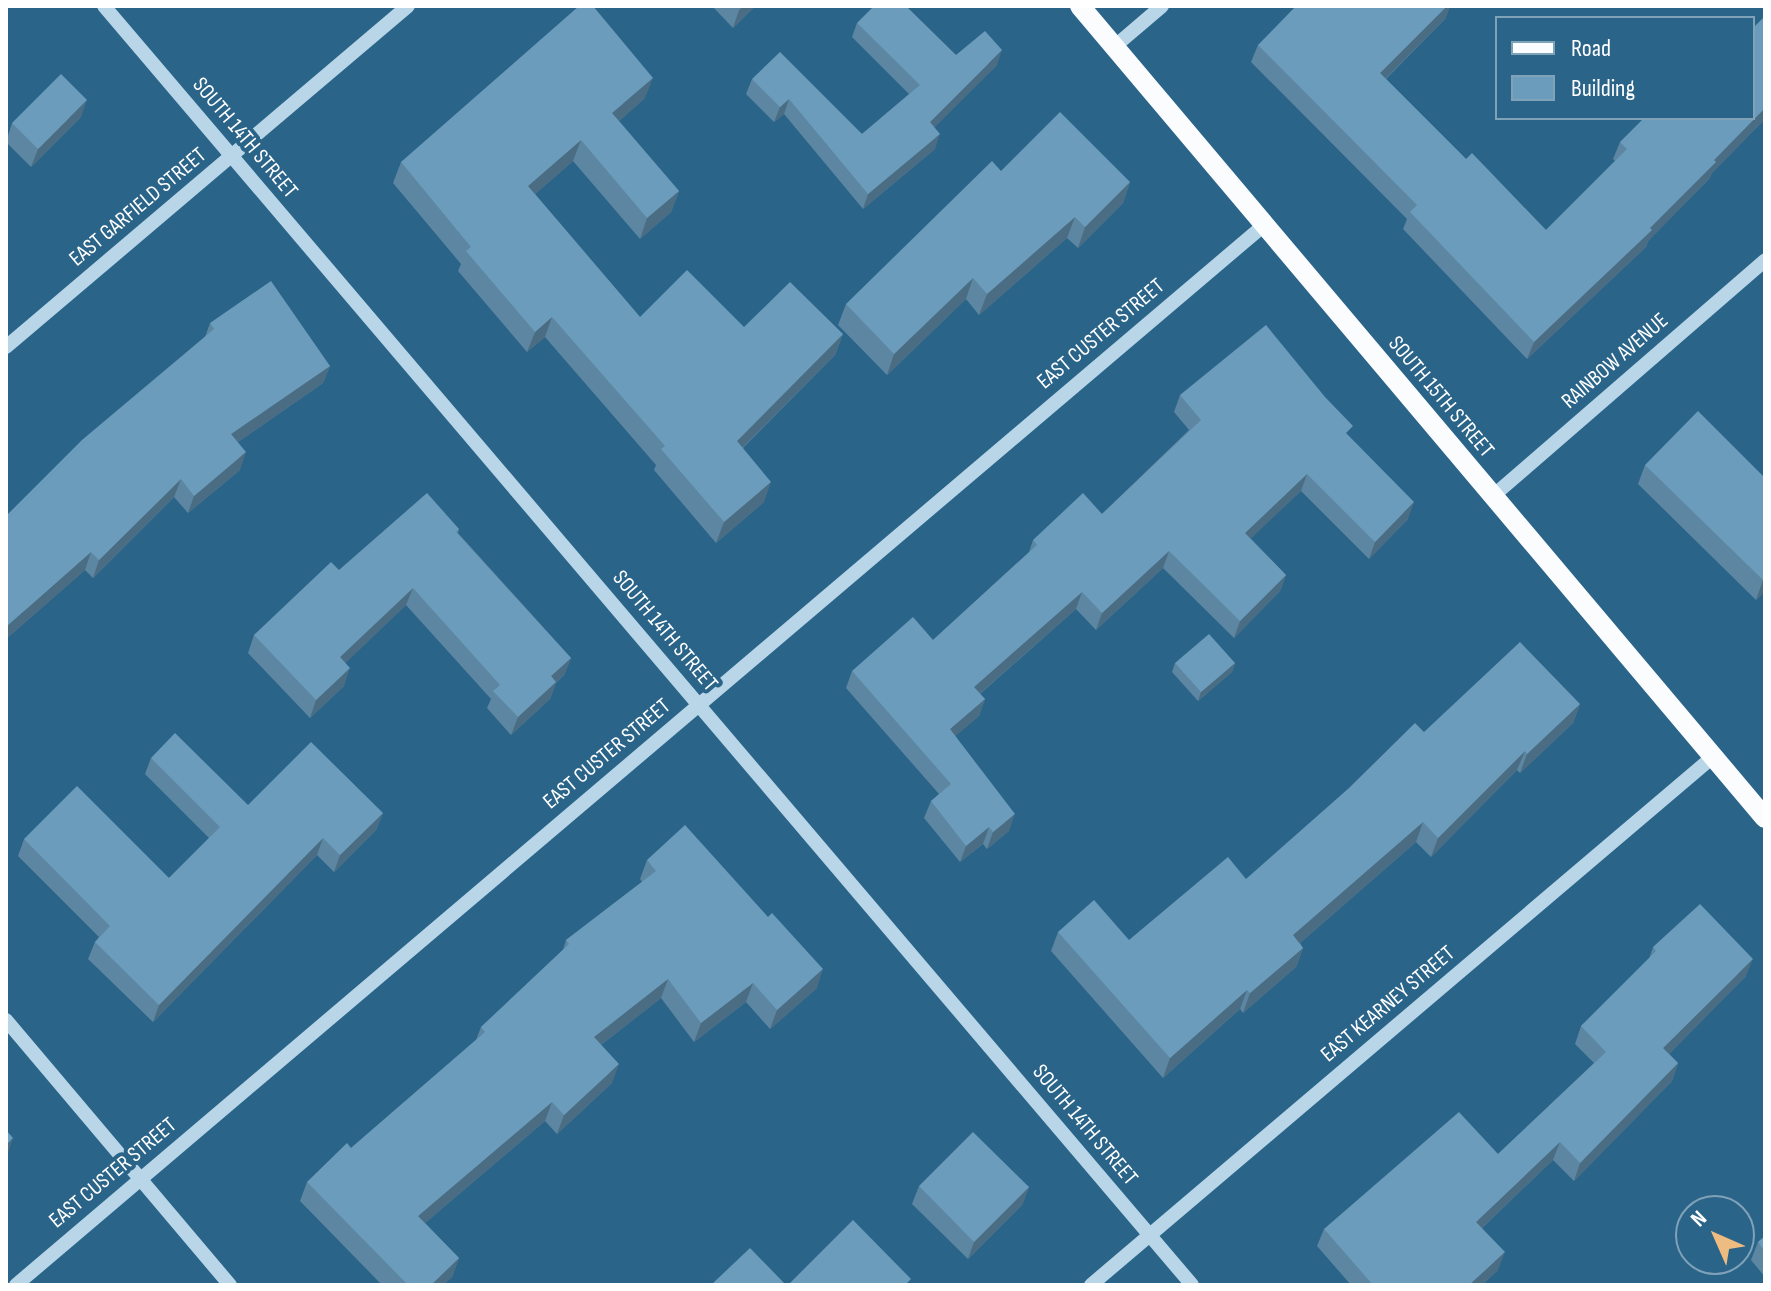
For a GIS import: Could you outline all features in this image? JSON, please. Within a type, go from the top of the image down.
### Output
[{"type":"main road","name":"SOUTH 15TH STREET","points":[[1080,6],[1765,818]]},
{"type":"street","name":"SOUTH 14TH STREET","points":[[104,6],[1192,1285]]},
{"type":"street","name":"EAST GARFIELD STREET","points":[[6,347],[408,6]]},
{"type":"street","points":[[1114,47],[1162,6]]},
{"type":"street","name":"EAST CUSTER STREET","points":[[16,1285],[1264,225]]},
{"type":"street","name":"RAINBOW AVENUE","points":[[1493,496],[1765,260]]},
{"type":"street","name":"EAST KEARNEY STREET","points":[[1091,1285],[1714,756]]},
{"type":"street","points":[[6,1020],[230,1285]]},
{"type":"building","points":[[579,6],[593,6],[653,78],[612,113],[679,191],[647,218],[581,140],[528,186],[640,317],[687,270],[744,327],[790,282],[843,334],[737,441],[771,482],[724,522],[661,449],[665,446],[552,317],[535,332],[466,251],[471,247],[401,162]]},
{"type":"building","points":[[874,6],[906,6],[956,55],[985,31],[1002,50],[930,122],[940,134],[868,194],[789,99],[780,107],[752,79],[780,52],[862,134],[920,85],[857,23]]},
{"type":"building","points":[[1296,6],[1447,6],[1380,73],[1466,159],[1472,153],[1546,230],[1627,149],[1620,142],[1642,120],[1753,120],[1650,228],[1652,230],[1534,342],[1410,212],[1417,205],[1258,45]]},
{"type":"building","points":[[1765,16],[1765,108],[1755,118],[1755,26]]},
{"type":"building","points":[[61,74],[87,100],[38,149],[12,123]]},
{"type":"building","points":[[1060,112],[1130,182],[1085,227],[1075,217],[987,294],[973,278],[894,354],[846,304],[992,161],[1001,171]]},
{"type":"building","points":[[271,281],[330,366],[231,434],[246,452],[194,496],[181,479],[99,560],[91,552],[6,627],[6,516],[82,440],[214,329],[210,323]]},
{"type":"building","points":[[1266,325],[1353,426],[1346,433],[1414,502],[1375,542],[1307,474],[1245,533],[1286,575],[1240,621],[1169,551],[1102,613],[1082,592],[974,687],[985,699],[950,729],[1015,814],[993,832],[989,827],[966,846],[931,801],[951,784],[852,671],[913,617],[933,640],[1037,545],[1033,540],[1083,493],[1102,514],[1201,420],[1180,395]]},
{"type":"building","points":[[1698,411],[1765,478],[1763,580],[1645,465]]},
{"type":"building","points":[[427,493],[459,529],[456,532],[571,658],[551,676],[556,682],[518,717],[493,691],[500,685],[413,588],[340,657],[350,668],[316,700],[254,635],[331,562],[339,570]]},
{"type":"building","points":[[1209,634],[1235,663],[1201,692],[1175,663]]},
{"type":"building","points":[[1520,642],[1580,704],[1527,754],[1525,751],[1438,838],[1423,822],[1293,935],[1303,948],[1250,993],[1247,990],[1170,1058],[1058,932],[1094,900],[1129,940],[1228,857],[1246,879],[1349,788],[1415,723],[1424,732]]},
{"type":"building","points":[[175,733],[248,805],[311,742],[383,813],[340,855],[323,838],[159,1005],[95,942],[110,926],[24,839],[77,786],[169,878],[220,827],[151,758]]},
{"type":"building","points":[[685,825],[768,917],[772,913],[823,969],[777,1010],[753,983],[701,1023],[668,979],[594,1037],[619,1064],[564,1115],[552,1102],[418,1216],[459,1258],[431,1285],[408,1285],[307,1182],[347,1143],[351,1148],[485,1032],[481,1027],[569,944],[566,940],[656,871],[647,860]]},
{"type":"building","points":[[1700,904],[1753,959],[1663,1048],[1678,1063],[1580,1163],[1560,1142],[1476,1222],[1505,1252],[1469,1285],[1373,1285],[1324,1229],[1459,1112],[1498,1154],[1606,1052],[1581,1026],[1656,951],[1653,947]]},
{"type":"building","points":[[6,1130],[13,1138],[6,1145]]},
{"type":"building","points":[[973,1132],[1029,1187],[974,1242],[919,1186]]},
{"type":"building","points":[[853,1220],[911,1279],[905,1285],[788,1285]]},
{"type":"building","points":[[1765,1236],[1765,1252],[1758,1242]]},
{"type":"building","points":[[750,1248],[786,1285],[711,1285]]}]
